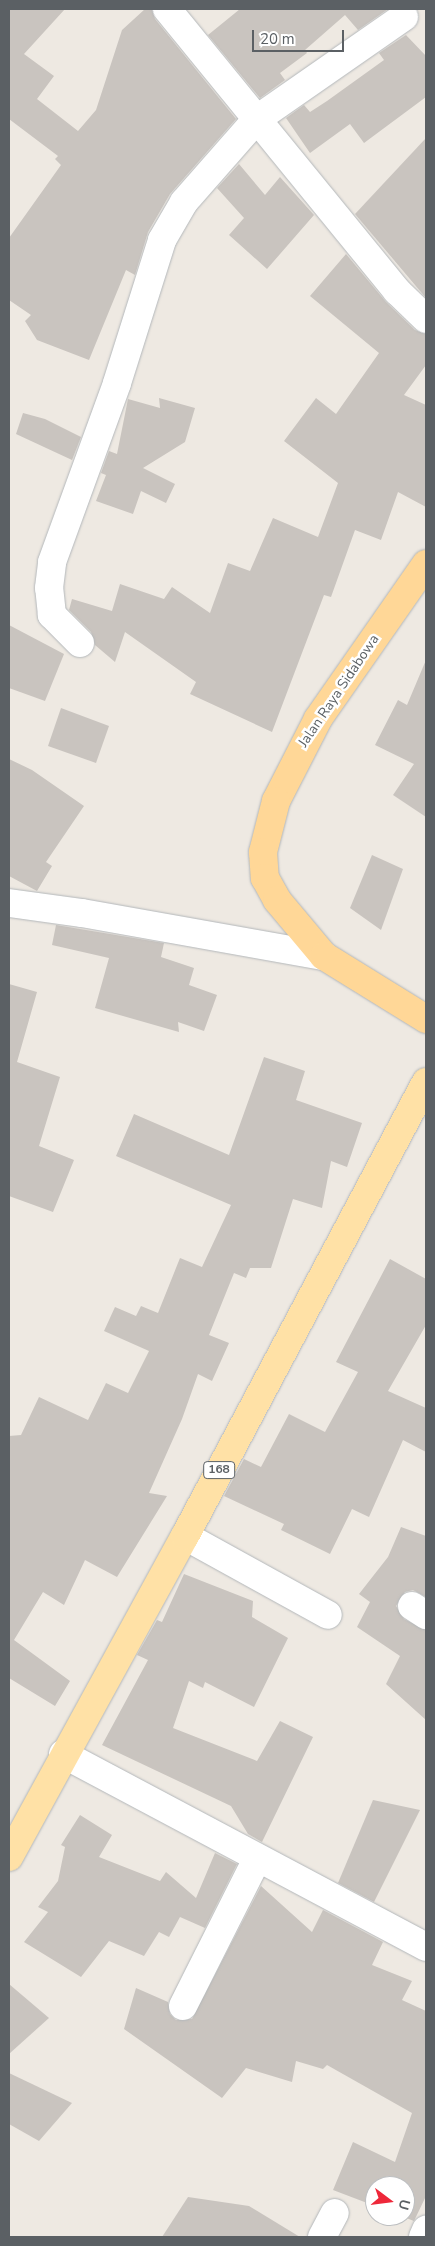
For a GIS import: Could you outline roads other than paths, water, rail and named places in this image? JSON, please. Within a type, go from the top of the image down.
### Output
[{"type":"highway","name":"Jalan Raya Sidabowa","points":[[426,564],[318,719],[276,801],[263,852],[265,878],[277,900],[324,956],[426,1019]]},
{"type":"main road","name":"168","points":[[9,1857],[63,1754],[185,1536],[426,1082]]},
{"type":"street","points":[[167,9],[397,290],[426,318]]},
{"type":"street","points":[[80,643],[52,615],[49,588],[52,562],[117,384],[162,240],[184,202],[257,119],[404,17]]},
{"type":"street","points":[[9,903],[92,915],[324,956]]},
{"type":"street","points":[[185,1536],[328,1615]]},
{"type":"street","points":[[63,1754],[257,1859],[426,1947]]},
{"type":"street","points":[[183,2006],[257,1859]]},
{"type":"street","points":[[322,2237],[335,2213]]},
{"type":"street","points":[[423,2237],[426,2230]]}]
